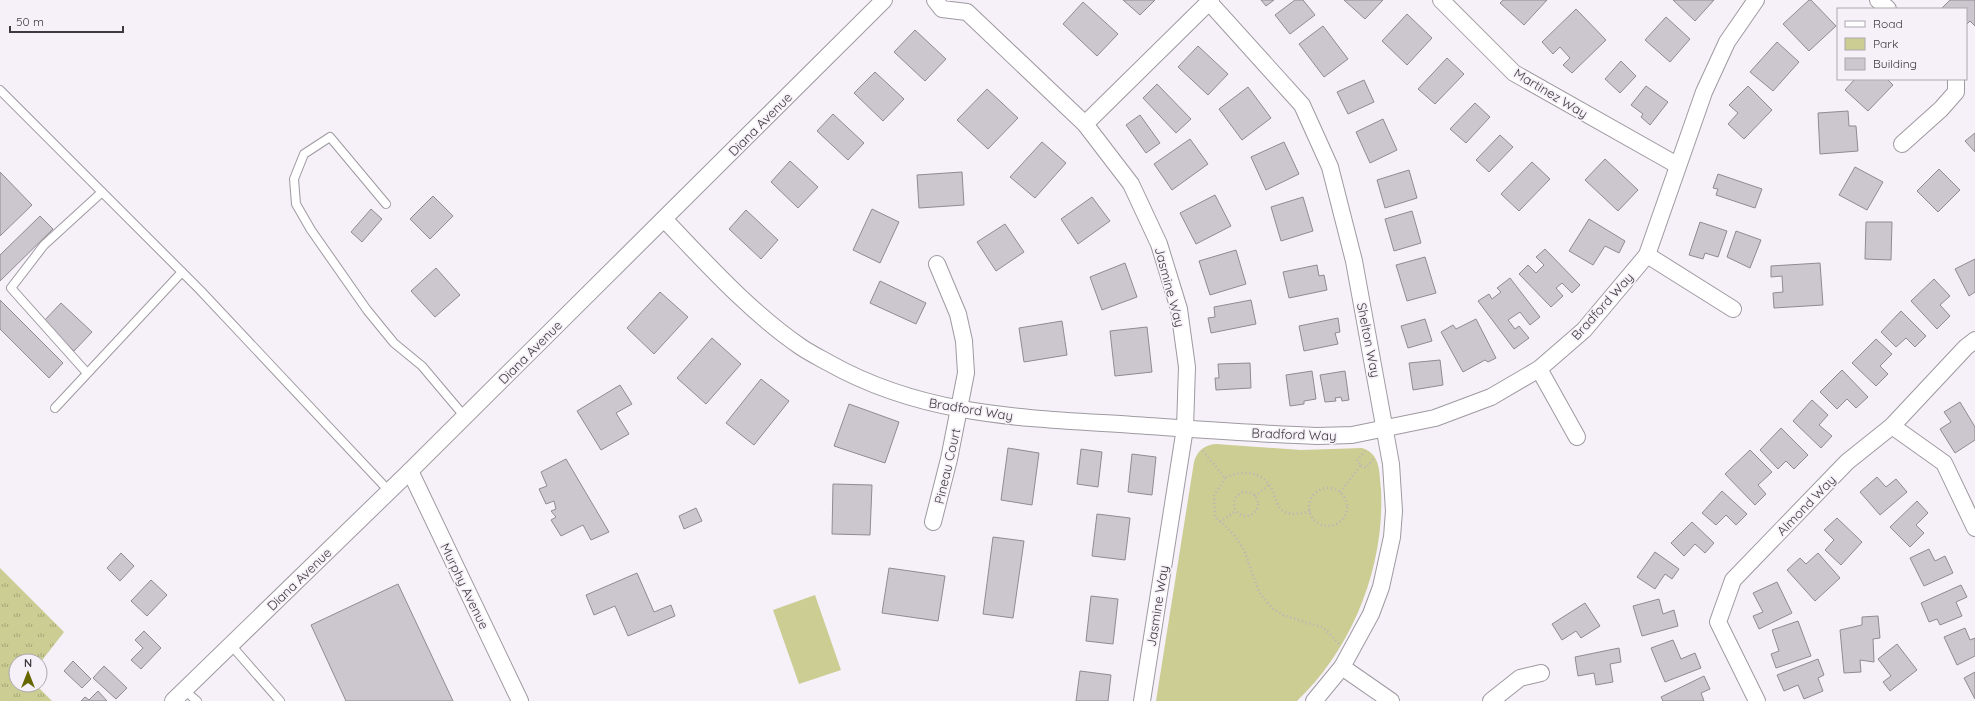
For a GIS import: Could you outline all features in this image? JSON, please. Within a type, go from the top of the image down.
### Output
[{"type":"street","name":"Diana Avenue","points":[[179,696],[465,417],[884,0]]},
{"type":"street","name":"Jasmine Way","points":[[935,0],[942,9],[966,6],[1085,124],[1131,184],[1159,244],[1178,309],[1187,367],[1185,428],[1142,701]]},
{"type":"street","name":"Martinez Way","points":[[1441,0],[1514,73],[1677,165]]},
{"type":"street","name":"Bradford Way","points":[[664,219],[739,296],[801,348],[856,378],[903,396],[960,410],[1002,416],[1317,436],[1352,435],[1385,429],[1435,418],[1491,397],[1539,369],[1584,330],[1647,255],[1677,165],[1704,92],[1726,42],[1756,0]]},
{"type":"street","points":[[1878,0],[1887,8]]},
{"type":"street","points":[[1085,124],[1210,1]]},
{"type":"street","name":"Shelton Way","points":[[1210,1],[1302,105],[1330,167],[1346,222],[1385,429],[1393,484],[1394,511],[1391,543],[1381,587],[1371,614],[1342,667],[1314,701]]},
{"type":"street","points":[[1902,144],[1941,109],[1956,92],[1956,80]]},
{"type":"street","points":[[1647,255],[1733,309]]},
{"type":"street","name":"Pineau Court","points":[[933,522],[960,410],[966,373],[964,341],[958,314],[937,264]]},
{"type":"street","name":"Almond Way","points":[[1757,701],[1718,622],[1733,580],[1847,462],[1892,426],[1966,347],[1975,340]]},
{"type":"street","points":[[1539,369],[1577,438]]},
{"type":"street","points":[[1892,426],[1944,463],[1975,528]]},
{"type":"street","name":"Murphy Avenue","points":[[410,471],[520,701]]},
{"type":"street","points":[[1342,667],[1391,701]]},
{"type":"street","points":[[1491,701],[1520,678],[1541,673]]},
{"type":"lane","points":[[0,90],[182,272],[390,491]]},
{"type":"lane","points":[[386,204],[330,137],[304,154],[294,178],[296,204],[311,230],[367,310],[385,332],[394,342],[422,366],[465,417]]},
{"type":"lane","points":[[87,373],[11,288],[44,245],[102,192]]},
{"type":"lane","points":[[55,408],[182,272]]},
{"type":"lane","points":[[231,645],[280,701]]},
{"type":"lane","points":[[179,696],[196,701]]},
{"type":"path","points":[[1203,451],[1225,478]]},
{"type":"path","points":[[1365,451],[1357,461],[1361,465],[1366,468],[1374,458]]},
{"type":"path","points":[[1340,492],[1361,465]]},
{"type":"path","points":[[1310,511],[1294,515],[1283,511],[1276,502],[1269,485],[1255,474],[1246,472],[1236,473],[1225,478],[1215,492],[1213,502],[1215,516],[1234,535],[1244,550],[1254,583],[1269,604],[1291,619],[1324,628],[1341,645]]},
{"type":"path","points":[[1255,496],[1269,485]]},
{"type":"path","points":[[1329,488],[1340,492],[1345,497],[1347,510],[1345,515],[1336,524],[1331,525],[1319,523],[1314,519],[1310,511],[1310,502],[1317,491],[1329,488]]},
{"type":"path","points":[[1248,492],[1255,496],[1258,506],[1252,514],[1245,516],[1236,511],[1234,504],[1238,494],[1248,492]]},
{"type":"path","points":[[1220,522],[1236,511]]},
{"type":"green space","points":[[1216,444],[1301,450],[1362,448],[1373,455],[1378,464],[1381,489],[1381,518],[1371,576],[1362,604],[1349,631],[1334,656],[1317,680],[1297,701],[1156,701],[1194,462],[1202,449]]},
{"type":"green space","points":[[0,568],[64,632],[48,653],[8,653],[8,693],[44,693],[52,701],[0,701]]},
{"type":"green space","points":[[815,595],[841,670],[799,684],[773,610]]},
{"type":"building","points":[[1123,0],[1155,0],[1140,15]]},
{"type":"building","points":[[1261,0],[1274,0],[1266,6]]},
{"type":"building","points":[[1295,0],[1303,0],[1315,15],[1290,34],[1275,15]]},
{"type":"building","points":[[1344,0],[1383,0],[1365,19]]},
{"type":"building","points":[[1503,0],[1547,0],[1524,25],[1500,3]]},
{"type":"building","points":[[1673,0],[1714,0],[1695,21]]},
{"type":"building","points":[[1809,0],[1811,0],[1836,26],[1809,51],[1783,24]]},
{"type":"building","points":[[1950,0],[1975,0],[1975,26],[1970,21],[1967,24],[1967,8],[1942,8]]},
{"type":"building","points":[[1083,2],[1118,34],[1097,56],[1063,24]]},
{"type":"building","points":[[1576,9],[1606,40],[1572,73],[1563,65],[1570,58],[1560,47],[1553,54],[1542,42]]},
{"type":"building","points":[[1407,14],[1432,38],[1407,65],[1382,41]]},
{"type":"building","points":[[1666,17],[1690,39],[1670,62],[1645,40]]},
{"type":"building","points":[[1323,26],[1348,59],[1324,77],[1299,44]]},
{"type":"building","points":[[915,30],[946,59],[925,81],[894,52]]},
{"type":"building","points":[[1777,42],[1799,62],[1773,91],[1750,72]]},
{"type":"building","points":[[1198,46],[1228,74],[1208,95],[1178,67]]},
{"type":"building","points":[[1447,58],[1464,74],[1435,104],[1418,89]]},
{"type":"building","points":[[1621,61],[1636,76],[1620,93],[1605,79]]},
{"type":"building","points":[[875,72],[904,99],[883,121],[854,93]]},
{"type":"building","points":[[1364,80],[1374,102],[1348,114],[1337,92]]},
{"type":"building","points":[[1854,80],[1888,80],[1893,85],[1868,111],[1845,90]]},
{"type":"building","points":[[1157,84],[1191,119],[1176,133],[1143,98]]},
{"type":"building","points":[[1646,86],[1668,102],[1650,125],[1641,117],[1643,114],[1631,105]]},
{"type":"building","points":[[1748,86],[1772,110],[1744,139],[1728,124],[1738,113],[1729,105]]},
{"type":"building","points":[[1248,87],[1271,118],[1242,140],[1219,109]]},
{"type":"building","points":[[987,89],[1018,118],[988,149],[957,120]]},
{"type":"building","points":[[1475,103],[1490,117],[1466,143],[1450,129]]},
{"type":"building","points":[[1848,111],[1849,126],[1856,126],[1858,151],[1820,154],[1818,113]]},
{"type":"building","points":[[833,114],[864,143],[848,160],[817,131]]},
{"type":"building","points":[[1140,115],[1160,143],[1146,153],[1126,125]]},
{"type":"building","points":[[1383,119],[1397,150],[1370,163],[1356,132]]},
{"type":"building","points":[[1975,133],[1975,152],[1965,141]]},
{"type":"building","points":[[1500,135],[1513,147],[1489,172],[1476,160]]},
{"type":"building","points":[[1190,139],[1208,164],[1172,190],[1154,164]]},
{"type":"building","points":[[1042,142],[1066,163],[1035,198],[1010,177]]},
{"type":"building","points":[[1284,142],[1299,174],[1266,190],[1251,157]]},
{"type":"building","points":[[1605,159],[1638,190],[1618,211],[1585,180]]},
{"type":"building","points":[[790,161],[818,187],[798,208],[771,182]]},
{"type":"building","points":[[1532,162],[1550,179],[1519,211],[1501,194]]},
{"type":"building","points":[[1855,167],[1883,182],[1867,210],[1839,195]]},
{"type":"building","points":[[1939,169],[1960,190],[1938,212],[1917,191]]},
{"type":"building","points":[[1409,170],[1417,198],[1385,208],[1377,180]]},
{"type":"building","points":[[0,172],[32,205],[0,236]]},
{"type":"building","points":[[962,172],[964,205],[919,208],[917,175]]},
{"type":"building","points":[[1718,174],[1762,189],[1755,208],[1716,195],[1718,189],[1713,188]]},
{"type":"building","points":[[1215,195],[1231,226],[1196,244],[1180,213]]},
{"type":"building","points":[[433,196],[453,216],[430,239],[410,219]]},
{"type":"building","points":[[1092,197],[1110,221],[1078,244],[1061,219]]},
{"type":"building","points":[[1303,197],[1313,231],[1281,241],[1271,207]]},
{"type":"building","points":[[371,209],[382,219],[362,242],[351,232]]},
{"type":"building","points":[[872,209],[899,222],[880,263],[853,250]]},
{"type":"building","points":[[746,210],[778,240],[761,259],[729,229]]},
{"type":"building","points":[[1412,211],[1421,243],[1394,251],[1385,219]]},
{"type":"building","points":[[40,216],[53,229],[0,281],[0,255]]},
{"type":"building","points":[[1589,219],[1625,241],[1619,253],[1605,246],[1593,265],[1569,251]]},
{"type":"building","points":[[1700,222],[1727,231],[1718,257],[1705,253],[1703,259],[1689,255]]},
{"type":"building","points":[[1866,222],[1892,222],[1891,260],[1865,259]]},
{"type":"building","points":[[1005,224],[1024,252],[996,271],[977,242]]},
{"type":"building","points":[[1736,231],[1761,240],[1750,268],[1727,257]]},
{"type":"building","points":[[1545,249],[1580,285],[1572,293],[1562,283],[1556,288],[1563,296],[1551,307],[1519,274],[1528,265],[1536,273],[1544,265],[1536,257]]},
{"type":"building","points":[[1236,250],[1246,284],[1210,295],[1199,261]]},
{"type":"building","points":[[1425,257],[1436,293],[1407,301],[1396,265]]},
{"type":"building","points":[[1975,259],[1975,292],[1969,296],[1955,269]]},
{"type":"building","points":[[1125,263],[1137,297],[1102,310],[1090,277]]},
{"type":"building","points":[[1820,263],[1823,305],[1774,308],[1773,293],[1783,292],[1782,276],[1771,277],[1771,266]]},
{"type":"building","points":[[1317,265],[1319,276],[1324,275],[1327,290],[1289,298],[1283,272]]},
{"type":"building","points":[[436,268],[460,295],[435,317],[411,291]]},
{"type":"building","points":[[1510,278],[1540,317],[1530,325],[1520,312],[1508,320],[1515,329],[1519,326],[1529,338],[1514,349],[1478,301],[1489,294],[1492,299],[1501,292],[1497,288]]},
{"type":"building","points":[[1934,279],[1950,296],[1940,305],[1950,316],[1937,329],[1911,301]]},
{"type":"building","points":[[880,281],[926,303],[916,324],[870,303]]},
{"type":"building","points":[[660,292],[688,317],[654,354],[627,328]]},
{"type":"building","points":[[0,300],[63,363],[49,378],[0,329]]},
{"type":"building","points":[[1251,300],[1256,324],[1211,333],[1208,318],[1215,317],[1214,307]]},
{"type":"building","points":[[61,303],[92,332],[74,351],[43,322]]},
{"type":"building","points":[[1901,311],[1926,336],[1915,347],[1906,338],[1896,347],[1881,332]]},
{"type":"building","points":[[1338,318],[1340,332],[1335,333],[1338,344],[1304,351],[1299,326]]},
{"type":"building","points":[[1425,319],[1432,341],[1408,348],[1401,326]]},
{"type":"building","points":[[1476,319],[1496,358],[1488,362],[1485,360],[1463,372],[1441,332],[1453,325],[1456,329]]},
{"type":"building","points":[[1062,321],[1067,355],[1024,362],[1019,328]]},
{"type":"building","points":[[1147,327],[1152,372],[1115,376],[1110,331]]},
{"type":"building","points":[[712,338],[741,364],[706,404],[677,378]]},
{"type":"building","points":[[1876,339],[1892,354],[1880,366],[1888,374],[1876,386],[1852,363]]},
{"type":"building","points":[[1440,360],[1443,385],[1413,390],[1409,363]]},
{"type":"building","points":[[1250,363],[1251,388],[1216,390],[1215,378],[1219,378],[1218,364]]},
{"type":"building","points":[[1842,370],[1868,397],[1856,408],[1847,399],[1837,409],[1820,392]]},
{"type":"building","points":[[1312,371],[1316,399],[1304,401],[1304,404],[1290,406],[1286,375]]},
{"type":"building","points":[[1345,371],[1349,400],[1342,401],[1341,397],[1335,398],[1336,401],[1325,402],[1320,375]]},
{"type":"building","points":[[761,379],[789,401],[754,445],[726,423]]},
{"type":"building","points":[[620,385],[632,404],[616,413],[629,434],[601,450],[577,411]]},
{"type":"building","points":[[1812,400],[1828,415],[1819,425],[1832,436],[1821,448],[1793,421]]},
{"type":"building","points":[[1960,402],[1975,427],[1975,440],[1955,453],[1940,429],[1951,422],[1944,412]]},
{"type":"building","points":[[849,404],[899,422],[885,463],[834,446]]},
{"type":"building","points":[[1781,428],[1808,455],[1794,469],[1786,461],[1778,469],[1760,450]]},
{"type":"building","points":[[1008,448],[1039,453],[1032,505],[1001,500]]},
{"type":"building","points":[[1081,449],[1102,452],[1098,487],[1077,484]]},
{"type":"building","points":[[1750,450],[1772,472],[1758,485],[1766,494],[1755,505],[1725,474]]},
{"type":"building","points":[[1132,454],[1156,457],[1152,495],[1128,492]]},
{"type":"building","points":[[566,459],[609,532],[591,540],[583,525],[561,536],[551,520],[556,517],[551,511],[556,509],[554,501],[546,504],[539,489],[547,486],[541,472]]},
{"type":"building","points":[[1877,477],[1886,487],[1896,479],[1907,492],[1880,515],[1860,492]]},
{"type":"building","points":[[833,484],[872,485],[870,535],[832,534]]},
{"type":"building","points":[[1722,491],[1747,514],[1736,525],[1726,515],[1716,525],[1702,513]]},
{"type":"building","points":[[1917,501],[1928,513],[1916,525],[1924,533],[1910,547],[1890,527]]},
{"type":"building","points":[[696,508],[702,521],[684,529],[679,516]]},
{"type":"building","points":[[1097,514],[1130,518],[1125,560],[1092,556]]},
{"type":"building","points":[[1837,518],[1862,542],[1841,565],[1825,550],[1834,540],[1824,530]]},
{"type":"building","points":[[1692,522],[1714,543],[1705,553],[1695,544],[1684,556],[1671,543]]},
{"type":"building","points":[[993,537],[1024,541],[1013,618],[983,614]]},
{"type":"building","points":[[1929,549],[1935,561],[1945,556],[1953,573],[1924,586],[1910,558]]},
{"type":"building","points":[[1655,552],[1679,569],[1672,579],[1665,574],[1655,589],[1637,577]]},
{"type":"building","points":[[121,553],[134,566],[120,581],[107,568]]},
{"type":"building","points":[[1818,553],[1840,578],[1815,601],[1787,570],[1800,558],[1806,564]]},
{"type":"building","points":[[889,568],[945,576],[938,621],[882,613]]},
{"type":"building","points":[[637,573],[654,612],[671,605],[675,616],[628,636],[615,606],[594,615],[586,595]]},
{"type":"building","points":[[151,580],[167,595],[147,616],[131,601]]},
{"type":"building","points":[[1777,582],[1792,613],[1759,629],[1753,616],[1763,612],[1753,593]]},
{"type":"building","points":[[398,584],[453,701],[346,701],[311,625]]},
{"type":"building","points":[[1961,585],[1967,597],[1956,602],[1962,616],[1940,625],[1937,619],[1929,622],[1921,603]]},
{"type":"building","points":[[1091,596],[1118,599],[1113,644],[1086,641]]},
{"type":"building","points":[[1659,599],[1663,614],[1674,610],[1678,626],[1642,636],[1633,606]]},
{"type":"building","points":[[1585,603],[1600,626],[1581,638],[1576,631],[1562,640],[1552,624]]},
{"type":"building","points":[[1878,616],[1880,638],[1873,639],[1874,662],[1860,660],[1861,672],[1844,673],[1840,630],[1862,625],[1862,617]]},
{"type":"building","points":[[1798,621],[1811,656],[1776,668],[1771,654],[1779,651],[1772,630]]},
{"type":"building","points":[[1965,628],[1970,640],[1975,638],[1975,656],[1957,665],[1944,637]]},
{"type":"building","points":[[144,631],[161,648],[141,669],[131,660],[143,648],[135,640]]},
{"type":"building","points":[[1673,640],[1681,659],[1695,653],[1701,668],[1665,682],[1651,648]]},
{"type":"building","points":[[1897,644],[1917,670],[1890,691],[1883,682],[1891,676],[1878,659]]},
{"type":"building","points":[[1619,648],[1621,662],[1610,664],[1613,682],[1596,685],[1594,673],[1578,676],[1575,657]]},
{"type":"building","points":[[1818,659],[1824,675],[1818,678],[1823,691],[1804,699],[1798,685],[1784,691],[1777,675]]},
{"type":"building","points":[[73,661],[91,679],[82,688],[64,671]]},
{"type":"building","points":[[104,666],[127,688],[116,699],[93,678]]},
{"type":"building","points":[[1080,671],[1111,675],[1108,701],[1076,701]]},
{"type":"building","points":[[1975,672],[1975,699],[1964,678]]},
{"type":"building","points":[[1704,676],[1710,689],[1701,693],[1704,701],[1663,701],[1661,697]]},
{"type":"building","points":[[98,691],[107,701],[81,701],[85,697],[89,700]]}]
